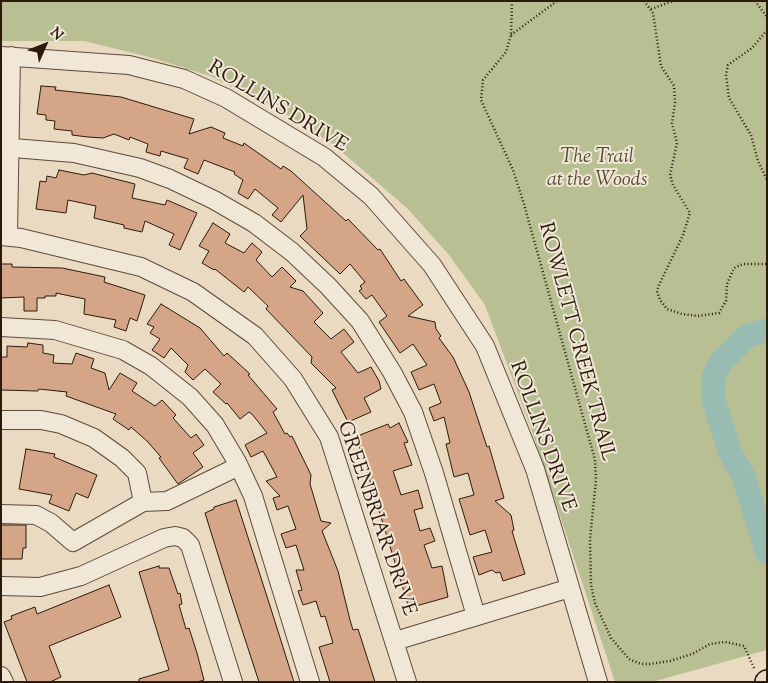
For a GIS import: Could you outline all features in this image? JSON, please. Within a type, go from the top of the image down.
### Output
[{"type":"street","points":[[4,236],[6,56]]},
{"type":"street","name":"ROLLINS DRIVE","points":[[6,56],[129,65],[184,79],[226,98],[324,157],[371,196],[432,265],[485,346],[535,469],[598,682]]},
{"type":"street","points":[[5,147],[74,153],[140,168],[170,180],[214,200],[254,223],[292,252],[328,286],[360,321],[392,372],[413,412],[434,473],[476,616]]},
{"type":"street","name":"GREENBRIAR DRIVE","points":[[4,236],[82,251],[141,267],[193,292],[255,336],[293,379],[329,437],[407,682]]},
{"type":"street","points":[[1,327],[55,330],[123,350],[151,366],[190,397],[215,425],[239,466],[253,496],[310,682]]},
{"type":"street","points":[[1,420],[41,420],[61,424],[94,438],[122,458],[137,473],[143,502]]},
{"type":"street","points":[[1,514],[36,515],[51,523],[73,542],[143,502],[167,501],[239,466]]},
{"type":"street","points":[[1,586],[40,587],[81,576],[164,538],[175,536],[183,538],[190,545],[233,682]]},
{"type":"street","points":[[395,641],[570,588]]},
{"type":"street","points":[[1,676],[4,682]]},
{"type":"path","name":"ROWLETT CREEK TRAIL","points":[[512,1],[511,35],[506,52],[483,80],[480,100],[513,170],[524,204],[594,460],[596,480],[590,539],[590,567],[595,603],[612,638],[629,659],[641,664],[670,661],[692,654],[710,644],[725,642],[744,646],[762,679]]},
{"type":"path","points":[[511,35],[557,1]]},
{"type":"path","points":[[644,1],[651,9],[661,66],[671,79],[676,94],[672,118],[677,142],[671,164],[671,180],[690,213],[683,235],[659,285],[657,291],[660,300],[667,309],[682,314],[698,316],[719,313],[726,301],[726,284],[734,268],[743,264],[767,264]]},
{"type":"path","points":[[651,9],[673,1]]},
{"type":"path","points":[[755,1],[767,17]]},
{"type":"path","points":[[767,30],[752,48],[728,64],[726,75],[729,98],[751,135],[761,168],[767,180]]},
{"type":"green space","name":"The Trail at the Woods","points":[[1,1],[767,1],[767,650],[652,682],[615,682],[531,428],[485,305],[449,255],[408,209],[334,145],[274,107],[210,76],[149,57],[84,41],[1,41]]},
{"type":"building","points":[[41,86],[56,87],[55,90],[121,97],[194,119],[189,134],[211,127],[225,133],[223,138],[243,146],[244,143],[281,169],[283,166],[291,171],[346,221],[348,219],[378,250],[380,249],[401,281],[404,279],[423,305],[408,316],[435,322],[436,329],[441,336],[439,338],[453,357],[469,392],[487,447],[489,446],[504,498],[495,501],[511,515],[514,530],[512,531],[525,574],[503,581],[500,572],[496,573],[492,570],[479,575],[473,557],[492,552],[485,530],[470,535],[459,499],[474,495],[468,473],[454,477],[446,444],[450,443],[444,417],[434,421],[429,408],[441,403],[434,384],[419,390],[411,372],[427,365],[413,344],[400,353],[379,322],[387,316],[372,295],[366,299],[359,291],[362,289],[360,286],[365,282],[350,264],[340,274],[300,236],[307,229],[303,195],[281,222],[272,215],[278,208],[255,189],[248,199],[238,193],[243,180],[234,174],[235,172],[204,160],[198,174],[184,168],[188,159],[161,151],[160,156],[146,152],[148,144],[130,137],[129,140],[114,134],[103,138],[88,137],[72,135],[72,131],[54,129],[55,121],[46,120],[46,115],[37,114]]},
{"type":"building","points":[[59,170],[84,175],[92,173],[135,184],[132,198],[165,205],[167,200],[197,213],[180,250],[169,245],[174,234],[145,221],[142,232],[124,228],[124,225],[94,218],[96,206],[68,200],[66,213],[36,209],[40,181],[46,182],[47,176],[56,178]]},
{"type":"building","points":[[213,223],[230,234],[225,243],[244,253],[252,243],[262,252],[256,260],[272,277],[282,267],[296,281],[290,287],[303,291],[323,313],[314,322],[331,339],[344,329],[354,342],[341,352],[358,373],[371,367],[379,381],[381,389],[364,398],[371,412],[348,422],[332,390],[336,388],[311,363],[312,357],[266,309],[268,306],[248,287],[244,292],[215,269],[202,263],[209,251],[199,246]]},
{"type":"building","points":[[1,264],[12,264],[12,267],[62,268],[105,277],[104,282],[145,295],[137,321],[130,318],[126,331],[114,327],[116,320],[84,314],[85,299],[56,293],[56,296],[37,298],[37,311],[24,311],[24,297],[1,298]]},
{"type":"building","points":[[161,304],[200,328],[224,356],[227,353],[250,374],[248,375],[277,409],[273,412],[285,434],[287,433],[290,437],[292,436],[311,475],[310,484],[321,521],[331,523],[322,531],[338,571],[353,630],[358,629],[375,682],[330,682],[319,647],[333,643],[325,616],[321,617],[316,601],[303,605],[298,591],[302,590],[296,570],[304,570],[296,545],[286,548],[281,534],[296,529],[288,506],[277,510],[273,498],[280,496],[266,481],[277,477],[263,451],[251,457],[245,445],[267,433],[252,414],[249,412],[240,419],[227,403],[213,392],[221,384],[205,369],[193,380],[185,372],[188,365],[171,348],[164,358],[152,350],[160,339],[150,333],[154,327],[147,324]]},
{"type":"building","points":[[28,343],[43,345],[43,353],[54,355],[53,363],[72,364],[76,353],[94,359],[91,368],[105,373],[109,390],[120,373],[137,383],[132,391],[155,406],[162,400],[176,415],[173,418],[191,438],[196,434],[204,445],[193,453],[203,467],[178,484],[159,458],[161,457],[147,441],[131,427],[129,430],[113,419],[116,414],[66,396],[67,392],[39,389],[38,391],[1,390],[1,357],[7,357],[7,346],[27,347]]},
{"type":"building","points":[[399,423],[408,442],[404,443],[412,465],[393,471],[401,495],[418,490],[423,508],[414,510],[420,531],[430,528],[435,541],[424,545],[432,568],[442,566],[448,597],[409,608],[368,475],[367,466],[355,437],[388,424],[390,428]]},
{"type":"building","points":[[26,449],[55,454],[54,457],[97,475],[88,498],[76,493],[69,511],[49,503],[52,495],[19,489]]},
{"type":"building","points":[[236,500],[294,682],[259,682],[229,590],[205,513],[214,509],[214,507]]},
{"type":"building","points":[[1,525],[26,525],[26,548],[23,548],[22,559],[1,559]]},
{"type":"building","points":[[159,566],[159,568],[169,568],[178,594],[180,593],[182,604],[179,605],[186,629],[189,628],[204,680],[197,682],[139,682],[139,679],[169,670],[139,572]]},
{"type":"building","points":[[109,585],[121,617],[49,646],[61,677],[50,682],[27,682],[4,622],[12,619],[11,616],[35,607],[37,614]]},
{"type":"waterway","points":[[767,330],[747,336],[720,363],[713,379],[713,398],[730,452],[744,478],[767,552]]}]
